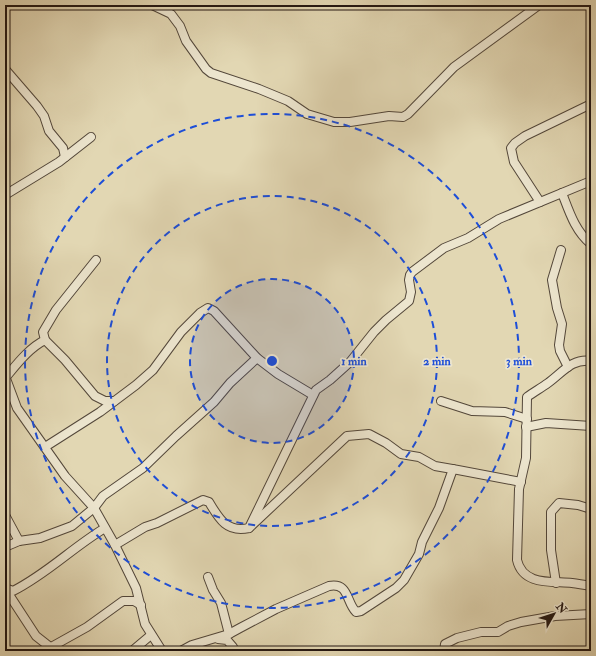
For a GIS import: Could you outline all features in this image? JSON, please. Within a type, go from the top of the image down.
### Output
[{"type":"street","points":[[152,5],[171,14],[180,26],[190,47],[206,69],[211,73],[259,89],[288,102],[307,114],[334,122],[350,122],[389,116],[403,117],[408,114],[454,67],[539,5]]},
{"type":"street","points":[[5,69],[44,116],[49,131],[63,148],[65,157]]},
{"type":"street","points":[[540,202],[514,162],[511,148],[525,136],[591,104]]},
{"type":"street","points":[[5,195],[65,157],[91,137]]},
{"type":"street","points":[[249,528],[316,390],[350,362],[374,332],[409,301],[411,292],[409,280],[412,272],[444,248],[468,238],[499,219],[591,180]]},
{"type":"street","points":[[562,193],[578,230],[591,244]]},
{"type":"street","points":[[561,250],[552,280],[557,308],[562,324],[559,345],[560,351],[568,367]]},
{"type":"street","points":[[96,260],[56,310],[43,332],[45,340],[65,360],[95,396],[105,401],[114,401]]},
{"type":"street","points":[[45,447],[78,426],[136,385],[153,370],[181,332],[200,313],[208,308],[214,311],[257,358],[278,374],[313,395]]},
{"type":"street","points":[[45,340],[32,349],[18,362],[6,377],[17,408],[65,476],[94,508],[115,545],[136,588],[145,624],[162,651]]},
{"type":"street","points":[[5,546],[19,541],[54,534],[72,526],[94,508],[103,496],[142,468],[214,402],[230,383],[257,358]]},
{"type":"street","points":[[591,361],[584,360],[568,367],[549,383],[527,397],[526,458],[520,489],[517,560],[519,568],[527,576],[536,580],[591,586]]},
{"type":"street","points":[[441,401],[472,411],[506,412],[527,423],[591,426]]},
{"type":"street","points":[[115,545],[144,527],[157,523],[203,500],[209,502],[227,526],[240,530],[249,528],[348,436],[369,434],[386,443],[401,454],[419,457],[435,466],[521,482]]},
{"type":"street","points":[[181,651],[192,645],[229,634],[276,609],[329,586],[336,585],[342,588],[346,592],[352,608],[356,612],[362,611],[396,588],[404,580],[419,554],[422,542],[439,508],[453,469]]},
{"type":"street","points":[[556,583],[551,550],[551,512],[559,503],[578,505],[591,509]]},
{"type":"street","points":[[5,514],[19,541]]},
{"type":"street","points":[[6,589],[13,591],[26,585],[105,528]]},
{"type":"street","points":[[208,577],[213,590],[221,602],[229,634]]},
{"type":"street","points":[[6,589],[36,636],[47,649],[87,627],[123,601],[134,601],[141,605]]},
{"type":"street","points":[[444,651],[445,644],[458,638],[481,632],[498,632],[508,626],[521,622],[555,616],[591,614]]},
{"type":"street","points":[[132,651],[151,635]]},
{"type":"street","points":[[209,639],[227,640],[233,651]]}]
